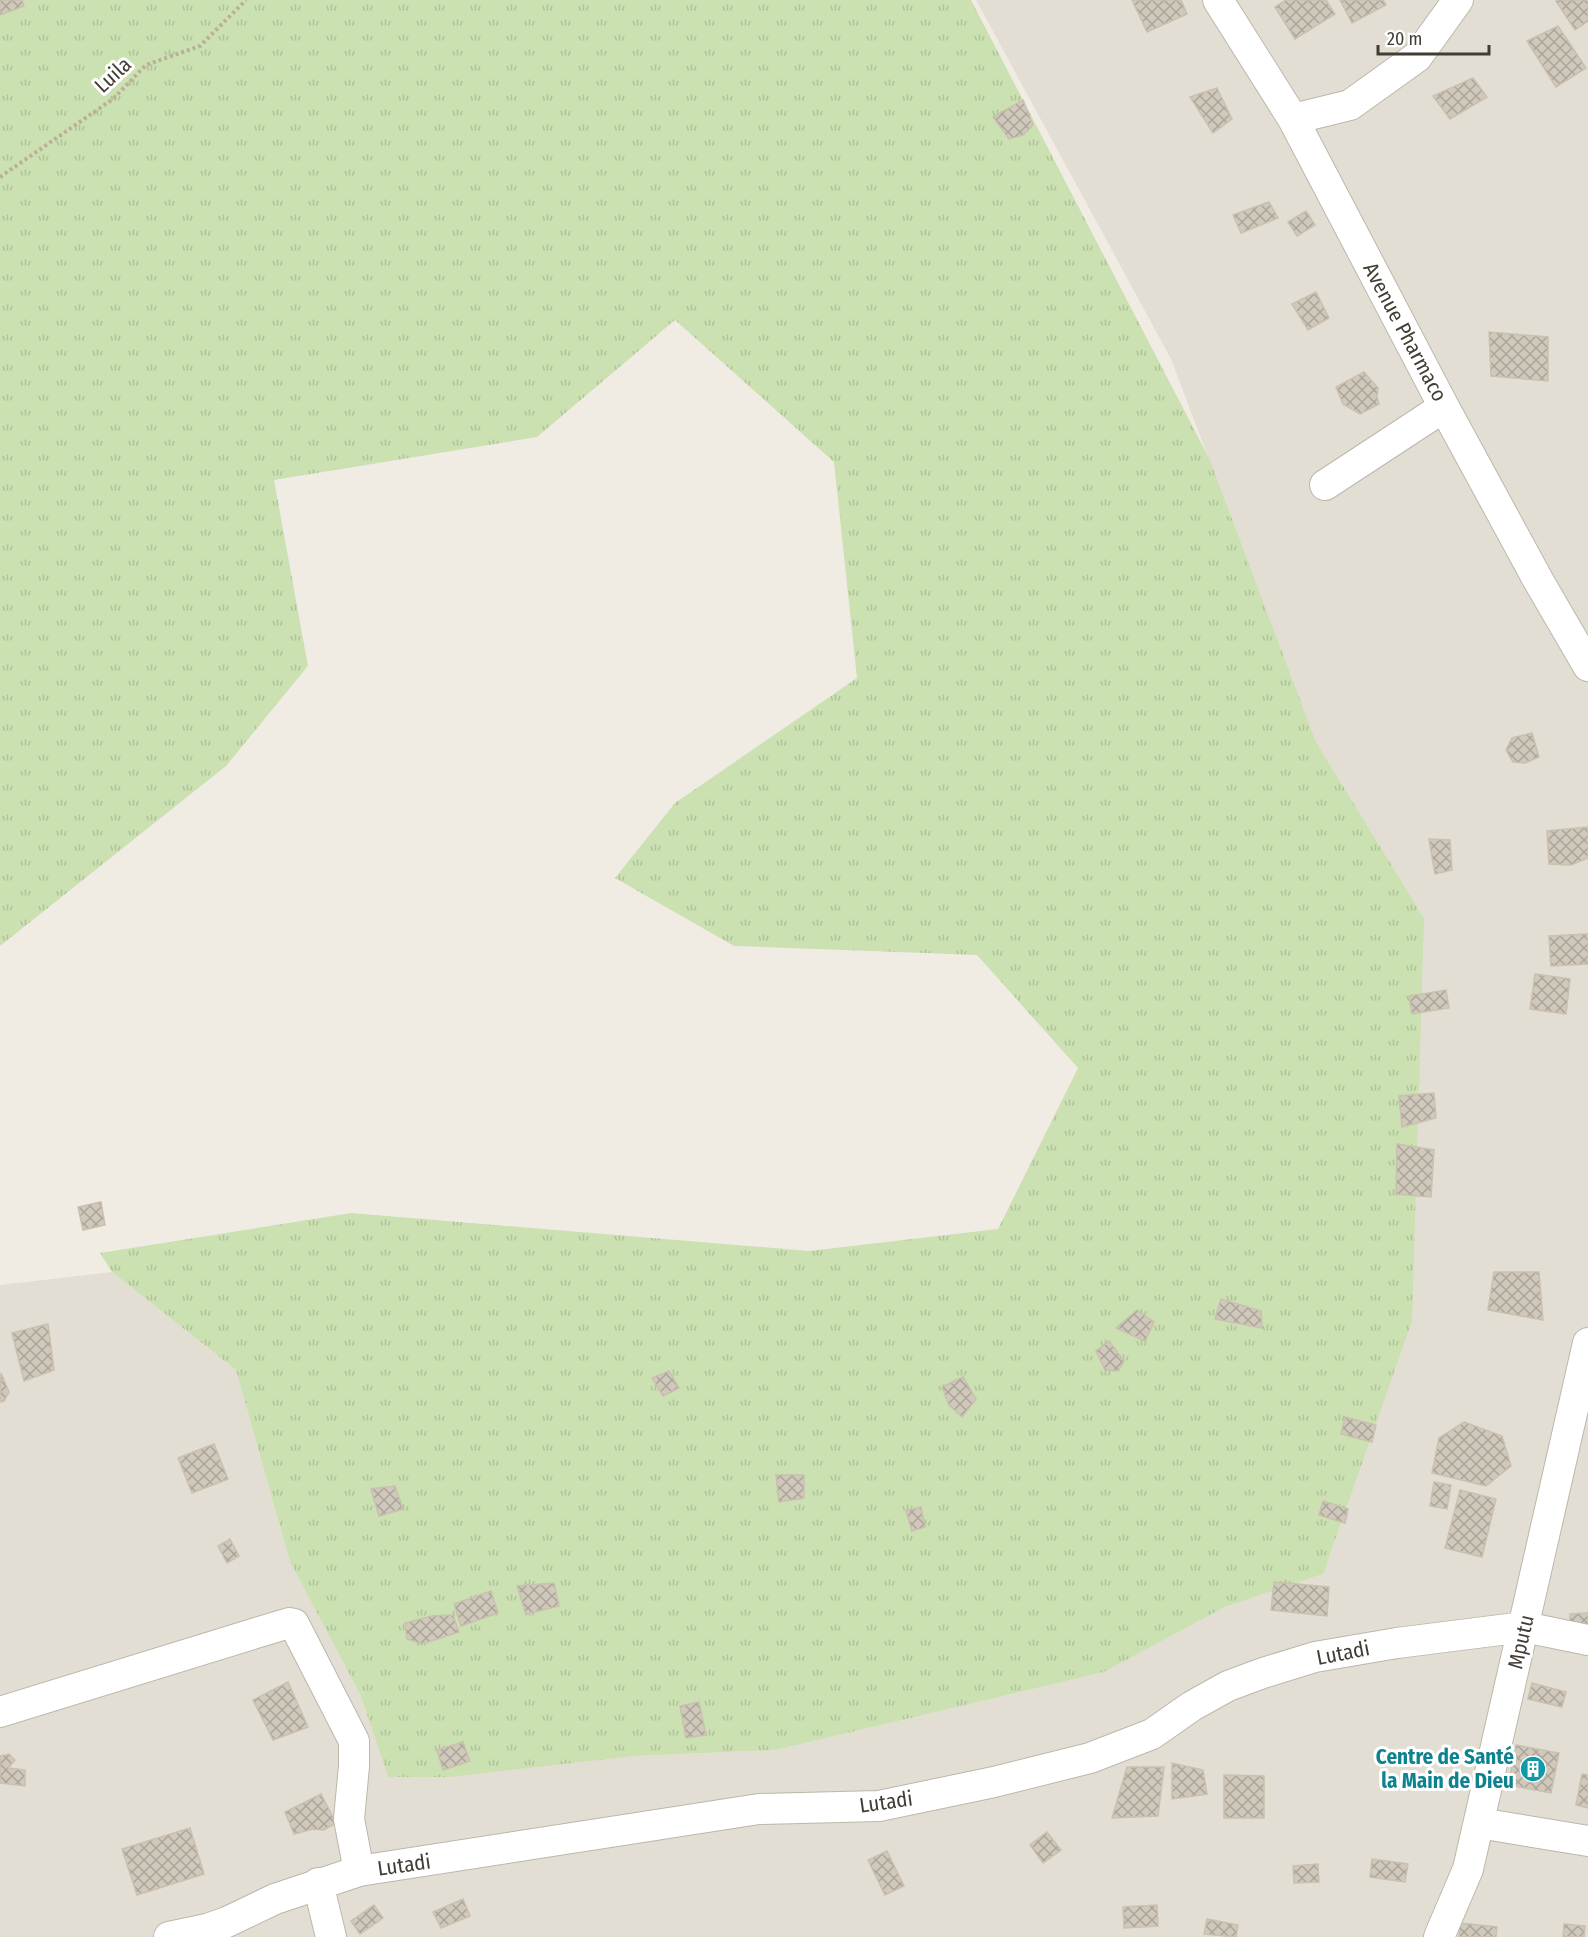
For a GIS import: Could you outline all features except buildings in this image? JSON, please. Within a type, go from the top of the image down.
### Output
[{"type":"street","name":"Avenue Pharmaco","points":[[1218,0],[1293,119],[1444,407],[1538,580],[1588,666]]},
{"type":"street","points":[[1293,119],[1350,105],[1417,57],[1458,0]]},
{"type":"street","points":[[1325,485],[1444,407]]},
{"type":"street","name":"Mputu","points":[[1439,1937],[1468,1869],[1588,1343]]},
{"type":"street","points":[[0,1712],[16,1709],[289,1623],[294,1624],[354,1741],[349,1819],[359,1871]]},
{"type":"street","name":"Lutadi","points":[[169,1937],[207,1929],[275,1899],[359,1871],[759,1809],[879,1806],[994,1782],[1090,1758],[1152,1734],[1192,1706],[1228,1686],[1263,1673],[1327,1655],[1524,1627],[1588,1640]]},
{"type":"street","points":[[1479,1823],[1588,1841]]},
{"type":"street","points":[[318,1883],[331,1937]]},
{"type":"path","name":"Luila","points":[[0,177],[113,99],[146,65],[200,46],[246,0]]},
{"type":"shaded area","points":[[976,0],[1588,0],[1588,1937],[0,1937],[0,1285],[112,1272],[236,1370],[290,1562],[360,1694],[388,1777],[635,1756],[776,1750],[1104,1672],[1225,1607],[1323,1574],[1424,918],[1316,742],[1171,359]]},
{"type":"green space","points":[[0,0],[971,0],[1209,458],[1316,742],[1424,918],[1412,1321],[1323,1574],[1225,1607],[1104,1672],[776,1750],[635,1756],[449,1777],[388,1777],[360,1694],[290,1562],[236,1370],[112,1272],[100,1253],[351,1213],[809,1251],[998,1229],[1078,1068],[977,955],[734,946],[615,878],[675,803],[857,678],[834,462],[675,320],[537,437],[274,480],[308,666],[226,766],[0,946]]},
{"type":"place","name":"Centre de Santé la Main de Dieu","points":[[1533,1769]]}]
